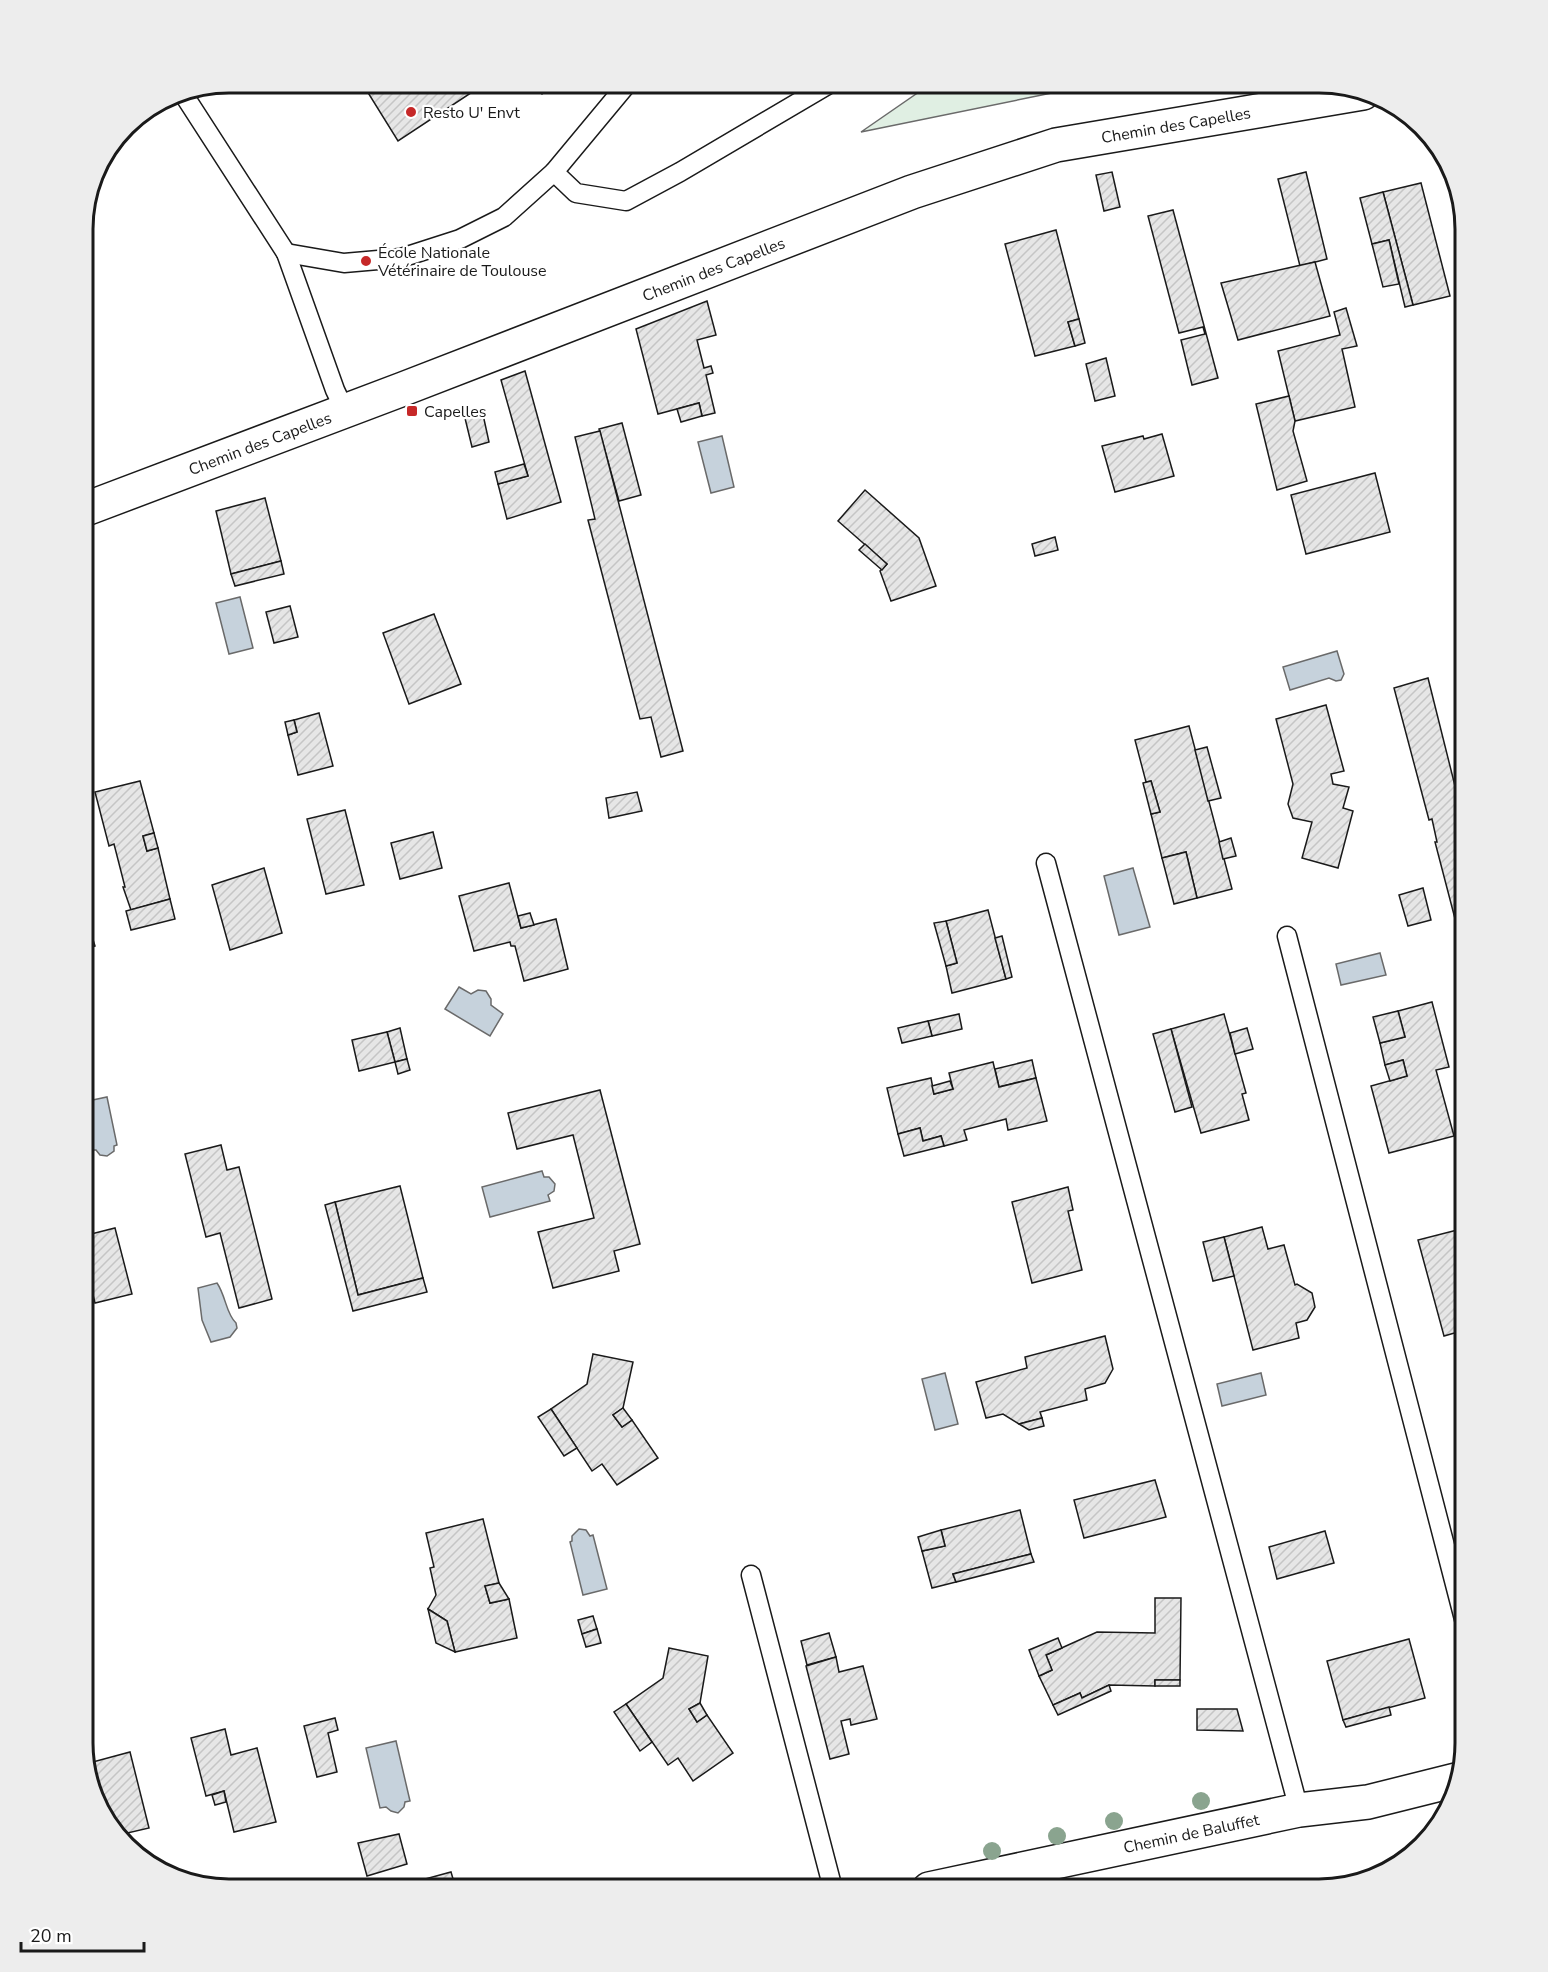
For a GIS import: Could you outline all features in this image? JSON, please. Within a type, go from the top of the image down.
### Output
[{"type":"street","name":"Chemin des Capelles","points":[[93,506],[912,192],[1056,145],[1346,96]]},
{"type":"street","name":"Chemin de Baluffet","points":[[980,1879],[1299,1810],[1368,1802],[1449,1782]]},
{"type":"lane","points":[[286,253],[344,263],[401,258],[460,239],[504,217],[554,172],[620,93]]},
{"type":"lane","points":[[554,172],[576,193],[626,201],[814,93]]},
{"type":"lane","points":[[187,100],[286,253],[335,390],[345,411]]},
{"type":"lane","points":[[1046,863],[1299,1810]]},
{"type":"lane","points":[[1287,936],[1455,1581]]},
{"type":"lane","points":[[751,1575],[830,1879]]},
{"type":"green space","points":[[918,93],[1052,93],[861,132]]},
{"type":"shaded area","points":[[722,436],[734,487],[711,493],[698,442]]},
{"type":"shaded area","points":[[240,597],[253,648],[229,654],[216,603]]},
{"type":"shaded area","points":[[1337,651],[1344,674],[1341,680],[1336,681],[1329,678],[1290,690],[1283,667]]},
{"type":"shaded area","points":[[1133,868],[1150,927],[1119,935],[1104,876]]},
{"type":"shaded area","points":[[1380,953],[1386,975],[1341,985],[1336,964]]},
{"type":"shaded area","points":[[459,987],[471,994],[478,990],[486,991],[491,999],[491,1005],[503,1014],[490,1036],[445,1009]]},
{"type":"shaded area","points":[[107,1097],[117,1145],[114,1146],[114,1151],[107,1156],[100,1155],[93,1150],[93,1100]]},
{"type":"shaded area","points":[[542,1171],[544,1177],[549,1177],[555,1184],[554,1191],[548,1195],[550,1201],[490,1217],[482,1187]]},
{"type":"shaded area","points":[[217,1283],[237,1328],[230,1337],[211,1342],[202,1320],[198,1288]]},
{"type":"shaded area","points":[[945,1373],[958,1424],[935,1430],[922,1379]]},
{"type":"shaded area","points":[[1261,1373],[1266,1395],[1222,1406],[1217,1384]]},
{"type":"shaded area","points":[[579,1529],[586,1530],[590,1536],[593,1535],[607,1589],[583,1595],[570,1542]]},
{"type":"shaded area","points":[[396,1741],[410,1801],[405,1802],[404,1807],[398,1813],[386,1807],[380,1808],[366,1748]]},
{"type":"building","name":"Resto U' Envt","points":[[368,93],[471,93],[398,141]]},
{"type":"building","points":[[1112,172],[1120,207],[1104,211],[1096,175]]},
{"type":"building","points":[[1306,172],[1327,259],[1300,266],[1278,179]]},
{"type":"building","points":[[1421,183],[1450,296],[1413,305],[1383,192]]},
{"type":"building","points":[[1383,192],[1413,305],[1405,307],[1389,240],[1372,244],[1360,198]]},
{"type":"building","points":[[1173,210],[1218,378],[1192,385],[1181,340],[1205,334],[1203,327],[1179,333],[1148,216]]},
{"type":"building","points":[[1056,230],[1079,319],[1068,322],[1075,346],[1035,356],[1005,244]]},
{"type":"building","points":[[1389,240],[1399,284],[1383,287],[1372,244]]},
{"type":"building","points":[[1315,262],[1330,316],[1238,340],[1221,283]]},
{"type":"building","points":[[707,301],[716,335],[697,340],[704,368],[711,366],[713,373],[706,375],[715,413],[702,416],[699,403],[658,414],[636,329]]},
{"type":"building","points":[[1346,308],[1357,346],[1342,349],[1355,407],[1295,421],[1278,351],[1340,335],[1334,312]]},
{"type":"building","points":[[1079,319],[1085,343],[1075,346],[1068,322]]},
{"type":"building","points":[[1106,358],[1115,396],[1095,401],[1086,364]]},
{"type":"building","points":[[525,371],[561,502],[507,519],[498,484],[528,476],[501,380]]},
{"type":"building","points":[[1289,396],[1295,421],[1293,431],[1307,481],[1277,490],[1256,404]]},
{"type":"building","points":[[699,403],[702,416],[681,422],[677,409]]},
{"type":"building","points":[[482,410],[489,442],[472,447],[464,414]]},
{"type":"building","points":[[622,423],[641,495],[619,501],[599,429]]},
{"type":"building","points":[[600,431],[683,751],[661,757],[651,717],[640,719],[588,520],[595,519],[575,437]]},
{"type":"building","points":[[1162,434],[1174,476],[1115,492],[1102,446]]},
{"type":"building","points":[[524,464],[528,476],[498,484],[495,472]]},
{"type":"building","points":[[1375,473],[1390,532],[1306,554],[1291,495]]},
{"type":"building","points":[[865,490],[919,538],[936,586],[891,601],[880,571],[887,564],[838,521]]},
{"type":"building","points":[[265,498],[281,561],[231,574],[216,511]]},
{"type":"building","points":[[1055,537],[1058,550],[1035,556],[1032,544]]},
{"type":"building","points":[[865,544],[887,564],[882,570],[859,550]]},
{"type":"building","points":[[281,561],[284,574],[235,586],[231,574]]},
{"type":"building","points":[[290,606],[298,637],[274,643],[266,612]]},
{"type":"building","points":[[434,614],[461,684],[409,704],[383,633]]},
{"type":"building","points":[[1428,678],[1455,786],[1455,919],[1435,842],[1437,842],[1432,819],[1429,820],[1394,688]]},
{"type":"building","points":[[1326,705],[1344,771],[1331,774],[1333,784],[1349,787],[1343,808],[1353,811],[1338,868],[1302,858],[1312,822],[1293,818],[1288,804],[1293,784],[1276,719]]},
{"type":"building","points":[[319,713],[333,766],[298,775],[288,735],[297,732],[294,720]]},
{"type":"building","points":[[294,720],[297,732],[288,735],[285,722]]},
{"type":"building","points":[[1189,726],[1232,889],[1197,898],[1186,852],[1162,858],[1151,814],[1160,812],[1151,781],[1146,782],[1135,740]]},
{"type":"building","points":[[1207,747],[1221,798],[1208,801],[1195,750]]},
{"type":"building","points":[[140,781],[154,833],[143,836],[147,851],[158,848],[170,899],[131,910],[123,887],[125,887],[114,844],[109,846],[95,792]]},
{"type":"building","points":[[1151,781],[1160,812],[1151,814],[1143,783]]},
{"type":"building","points":[[637,792],[642,811],[609,818],[606,798]]},
{"type":"building","points":[[345,810],[364,885],[326,894],[307,819]]},
{"type":"building","points":[[433,832],[442,868],[400,879],[391,843]]},
{"type":"building","points":[[154,833],[158,848],[147,851],[143,836]]},
{"type":"building","points":[[1231,838],[1236,856],[1223,859],[1219,842]]},
{"type":"building","points":[[1186,852],[1197,898],[1174,904],[1162,858]]},
{"type":"building","points":[[264,868],[282,933],[230,950],[212,885]]},
{"type":"building","points":[[509,883],[521,928],[556,919],[568,969],[524,981],[515,946],[511,946],[510,942],[474,951],[459,896]]},
{"type":"building","points":[[1423,888],[1431,920],[1408,926],[1399,895]]},
{"type":"building","points":[[170,899],[175,919],[131,930],[126,911]]},
{"type":"building","points":[[988,910],[1006,979],[952,993],[946,966],[957,963],[946,921]]},
{"type":"building","points":[[530,913],[534,925],[521,928],[518,916]]},
{"type":"building","points":[[946,921],[957,963],[946,966],[934,923]]},
{"type":"building","points":[[1002,936],[1012,977],[1006,979],[995,938]]},
{"type":"building","points":[[1432,1002],[1449,1067],[1436,1070],[1454,1136],[1389,1153],[1371,1086],[1407,1076],[1403,1060],[1385,1065],[1380,1043],[1405,1037],[1398,1011]]},
{"type":"building","points":[[1398,1011],[1405,1037],[1380,1043],[1373,1017]]},
{"type":"building","points":[[959,1014],[962,1029],[932,1036],[928,1021]]},
{"type":"building","points":[[1224,1014],[1246,1093],[1242,1094],[1249,1120],[1201,1133],[1171,1029]]},
{"type":"building","points":[[928,1021],[932,1036],[902,1043],[898,1028]]},
{"type":"building","points":[[400,1028],[407,1059],[395,1062],[387,1032]]},
{"type":"building","points":[[1247,1028],[1253,1049],[1235,1054],[1230,1033]]},
{"type":"building","points":[[1171,1029],[1192,1107],[1175,1112],[1153,1034]]},
{"type":"building","points":[[387,1032],[395,1062],[359,1071],[352,1040]]},
{"type":"building","points":[[407,1059],[410,1070],[398,1074],[395,1062]]},
{"type":"building","points":[[1032,1060],[1036,1078],[999,1087],[995,1069]]},
{"type":"building","points":[[1403,1060],[1407,1076],[1390,1081],[1385,1065]]},
{"type":"building","points":[[993,1062],[999,1087],[1036,1078],[1047,1121],[1008,1130],[1006,1119],[964,1130],[967,1140],[944,1146],[941,1136],[923,1141],[920,1128],[898,1134],[887,1088],[931,1078],[934,1094],[953,1089],[949,1073]]},
{"type":"building","points":[[950,1081],[953,1089],[934,1094],[932,1086]]},
{"type":"building","points":[[600,1090],[640,1244],[614,1251],[619,1271],[553,1288],[538,1232],[594,1218],[573,1135],[517,1149],[508,1113]]},
{"type":"building","points":[[920,1128],[923,1141],[941,1136],[944,1146],[904,1156],[898,1134]]},
{"type":"building","points":[[221,1145],[227,1170],[239,1167],[272,1299],[239,1308],[220,1233],[206,1237],[185,1154]]},
{"type":"building","points":[[400,1186],[423,1278],[358,1295],[335,1202]]},
{"type":"building","points":[[1068,1187],[1073,1210],[1068,1211],[1082,1270],[1032,1283],[1012,1202]]},
{"type":"building","points":[[335,1202],[358,1295],[423,1278],[427,1292],[353,1311],[325,1205]]},
{"type":"building","points":[[1262,1227],[1268,1249],[1284,1245],[1295,1285],[1312,1293],[1315,1307],[1307,1320],[1296,1323],[1299,1338],[1253,1350],[1224,1237]]},
{"type":"building","points":[[115,1228],[132,1294],[95,1303],[93,1234]]},
{"type":"building","points":[[1455,1231],[1455,1333],[1444,1336],[1418,1240]]},
{"type":"building","points":[[1224,1237],[1234,1276],[1213,1281],[1203,1242]]},
{"type":"building","points":[[1105,1336],[1113,1369],[1105,1383],[1085,1389],[1087,1400],[1040,1412],[1042,1418],[1019,1424],[1003,1414],[986,1418],[976,1382],[1027,1368],[1025,1357]]},
{"type":"building","points":[[593,1354],[633,1362],[623,1408],[613,1415],[622,1427],[632,1420],[658,1458],[617,1485],[602,1464],[592,1471],[551,1409],[587,1384]]},
{"type":"building","points":[[623,1408],[632,1420],[622,1427],[613,1415]]},
{"type":"building","points":[[551,1409],[577,1448],[564,1456],[538,1417]]},
{"type":"building","points":[[1042,1418],[1044,1426],[1029,1430],[1019,1424]]},
{"type":"building","points":[[1155,1480],[1166,1517],[1084,1538],[1074,1500]]},
{"type":"building","points":[[1020,1510],[1031,1554],[953,1574],[956,1582],[932,1588],[922,1551],[945,1546],[941,1530]]},
{"type":"building","points":[[483,1519],[499,1583],[485,1586],[490,1603],[509,1599],[517,1638],[455,1652],[447,1621],[428,1609],[436,1595],[430,1568],[434,1567],[426,1533]]},
{"type":"building","points":[[941,1530],[945,1546],[922,1551],[918,1537]]},
{"type":"building","points":[[1325,1531],[1334,1563],[1277,1579],[1269,1547]]},
{"type":"building","points":[[1031,1554],[1034,1562],[956,1582],[953,1574]]},
{"type":"building","points":[[499,1583],[509,1599],[490,1603],[485,1586]]},
{"type":"building","points":[[1155,1598],[1181,1598],[1180,1680],[1155,1680],[1155,1686],[1109,1685],[1082,1698],[1080,1693],[1053,1705],[1039,1676],[1052,1670],[1046,1655],[1097,1632],[1155,1633]]},
{"type":"building","points":[[428,1609],[447,1621],[455,1652],[436,1643]]},
{"type":"building","points":[[593,1616],[597,1629],[582,1634],[578,1620]]},
{"type":"building","points":[[597,1629],[601,1643],[586,1647],[582,1634]]},
{"type":"building","points":[[829,1633],[836,1657],[807,1665],[801,1641]]},
{"type":"building","points":[[1058,1638],[1062,1648],[1046,1655],[1052,1670],[1039,1676],[1029,1650]]},
{"type":"building","points":[[1409,1639],[1425,1698],[1343,1720],[1327,1661]]},
{"type":"building","points":[[669,1648],[708,1656],[700,1703],[689,1709],[697,1722],[707,1715],[733,1753],[693,1781],[678,1758],[668,1765],[626,1704],[663,1678]]},
{"type":"building","points":[[836,1657],[839,1672],[863,1666],[877,1719],[851,1725],[850,1719],[841,1721],[849,1754],[830,1759],[806,1666]]},
{"type":"building","points":[[1155,1680],[1180,1680],[1180,1686],[1155,1686]]},
{"type":"building","points":[[1109,1685],[1111,1691],[1058,1715],[1053,1705],[1080,1693],[1082,1698]]},
{"type":"building","points":[[700,1703],[707,1715],[697,1722],[689,1709]]},
{"type":"building","points":[[626,1704],[652,1742],[640,1751],[614,1712]]},
{"type":"building","points":[[1389,1707],[1391,1715],[1346,1727],[1343,1720]]},
{"type":"building","points":[[1197,1709],[1237,1709],[1243,1731],[1197,1730]]},
{"type":"building","points":[[335,1718],[338,1730],[328,1733],[337,1772],[317,1777],[304,1726]]},
{"type":"building","points":[[225,1729],[231,1755],[257,1748],[276,1822],[234,1832],[224,1791],[206,1796],[191,1738]]},
{"type":"building","points":[[130,1752],[149,1828],[127,1833],[107,1803],[100,1787],[94,1762]]},
{"type":"building","points":[[224,1791],[226,1802],[215,1805],[212,1795]]},
{"type":"building","points":[[399,1834],[407,1864],[367,1876],[358,1843]]},
{"type":"building","points":[[451,1872],[453,1879],[425,1879]]},
{"type":"place","name":"Resto U' Envt","points":[[411,112]]},
{"type":"place","name":"École Nationale Vétérinaire de Toulouse","points":[[366,261]]},
{"type":"place","name":"Capelles","points":[[412,411]]}]
